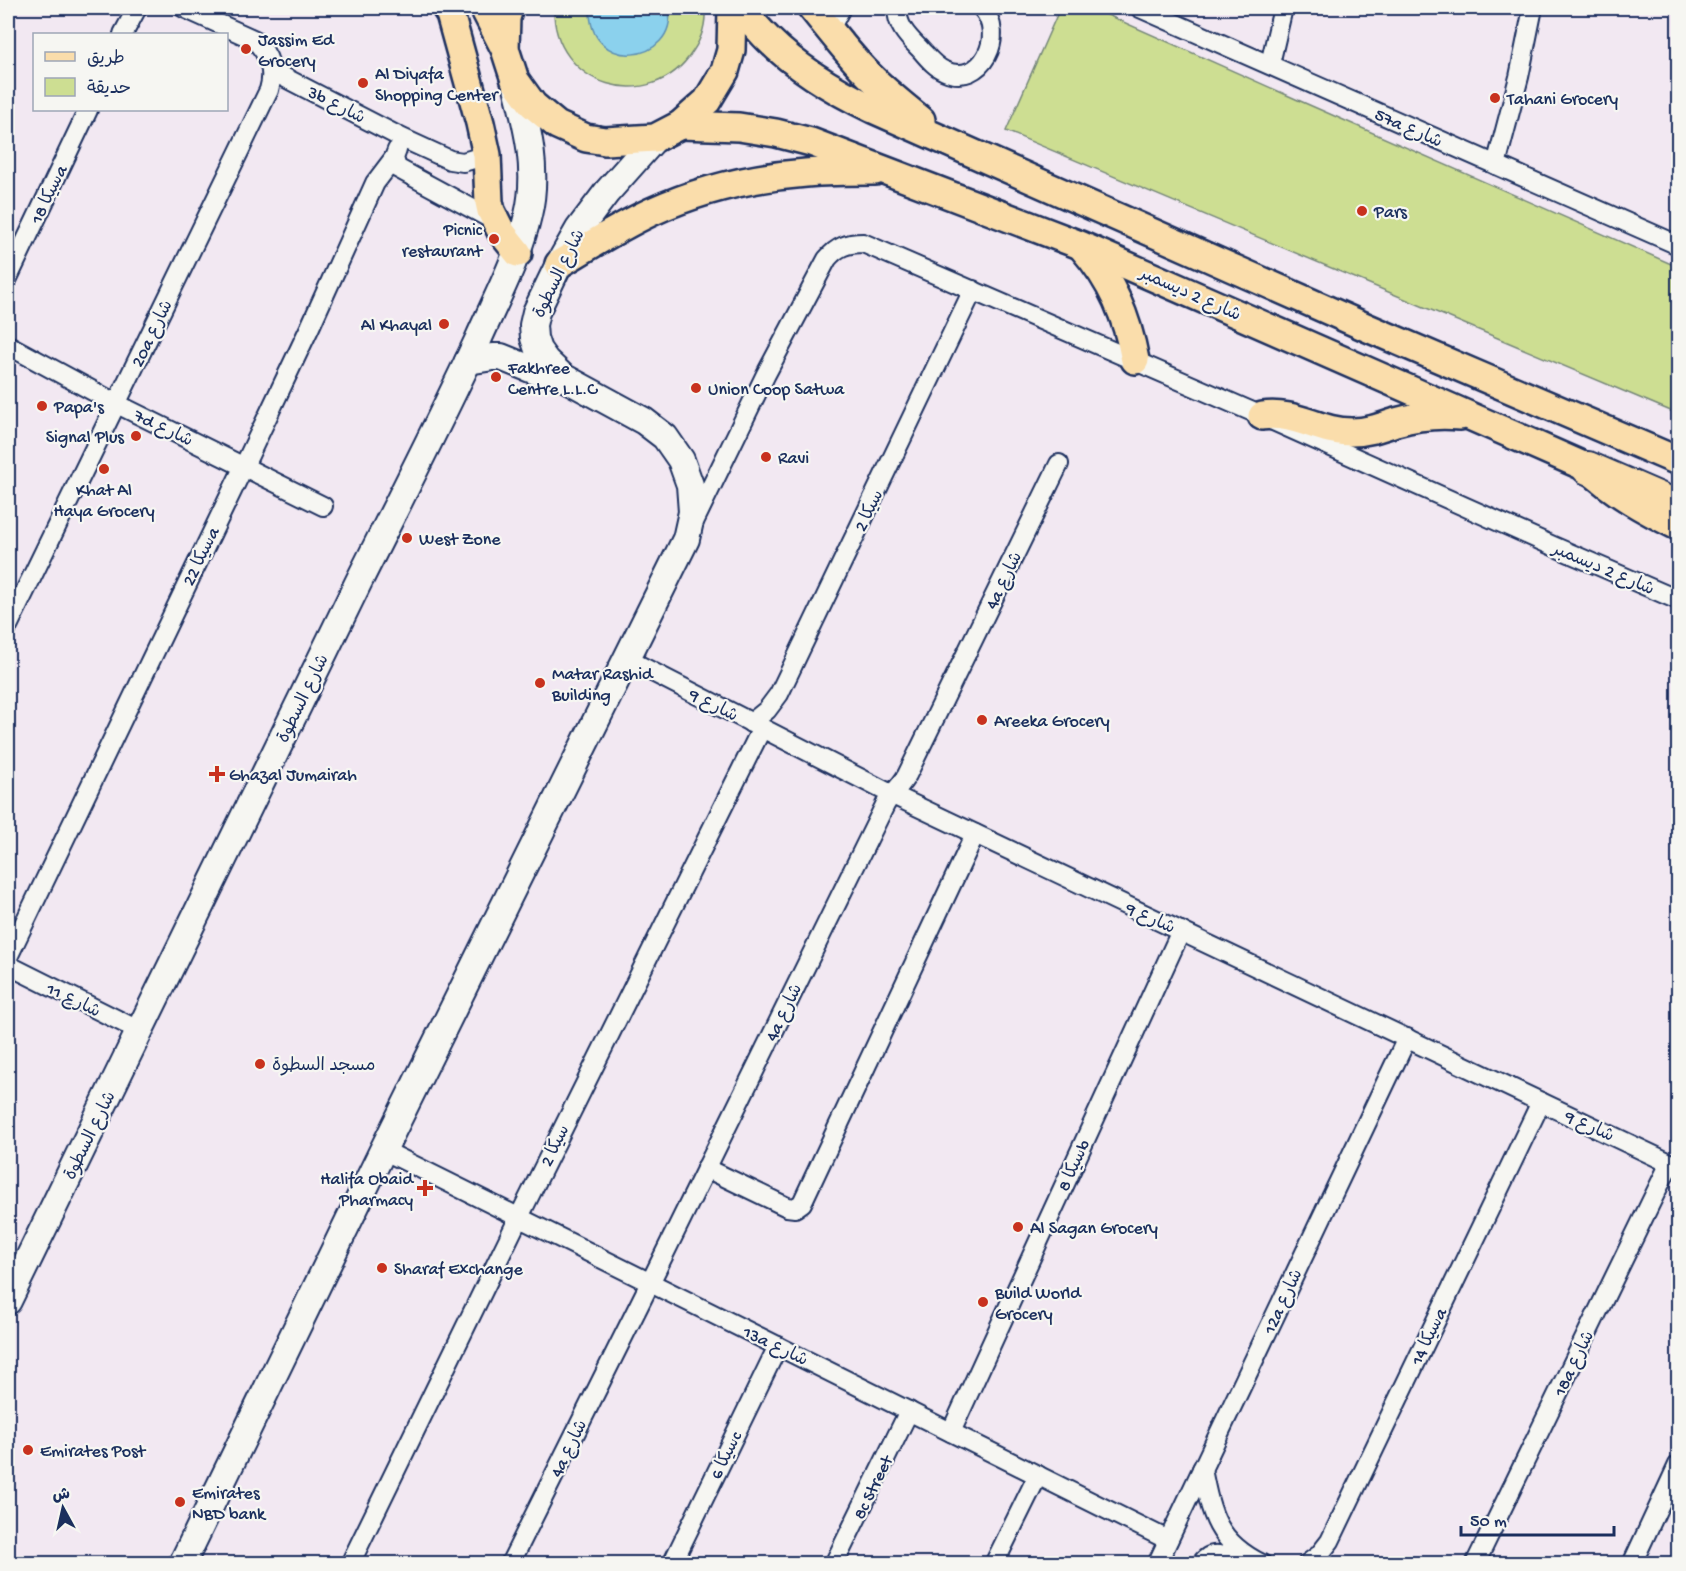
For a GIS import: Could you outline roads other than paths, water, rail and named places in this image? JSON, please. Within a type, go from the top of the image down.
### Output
[{"type":"highway","points":[[1588,468],[1678,507]]},
{"type":"main road","points":[[446,8],[450,14],[487,155],[489,202],[495,221],[518,253]]},
{"type":"main road","points":[[484,8],[505,50],[515,80],[533,105],[557,125],[586,138],[605,141],[655,138],[680,125],[707,101],[725,71],[730,50],[732,8]]},
{"type":"main road","points":[[505,50],[506,18],[509,8]]},
{"type":"main road","points":[[740,8],[768,39],[792,60],[817,79],[844,95],[1368,328],[1678,461]]},
{"type":"main road","points":[[813,8],[836,18],[864,70],[892,97],[947,141]]},
{"type":"main road","name":"شارع السطوة","points":[[8,1301],[468,361],[518,253],[529,212],[532,172],[528,129],[515,80]]},
{"type":"main road","name":"شارع 2 ديسمبر","points":[[680,125],[739,128],[776,133],[811,142],[1080,245],[1588,468],[1623,497],[1678,526]]},
{"type":"main road","name":"شارع السطوة","points":[[182,1563],[383,1150],[686,538],[692,512],[690,485],[681,460],[665,438],[644,421],[563,377],[546,361],[538,350],[534,338],[533,325],[536,312],[579,229],[607,192],[655,138]]},
{"type":"main road","points":[[559,264],[611,232],[651,212],[688,198],[743,182],[807,173],[889,171]]},
{"type":"main road","points":[[1080,245],[1094,261],[1117,298],[1125,318],[1135,360]]},
{"type":"main road","points":[[468,361],[501,357],[538,372],[563,377]]},
{"type":"main road","points":[[1262,416],[1286,415],[1323,428],[1352,432],[1374,430],[1426,415],[1458,415],[1473,418]]},
{"type":"street","points":[[124,33],[137,8]]},
{"type":"street","points":[[184,8],[255,40],[269,59],[272,71]]},
{"type":"street","points":[[897,8],[900,25],[908,37],[940,69],[954,74],[969,72],[976,68],[982,63],[990,48],[992,23],[982,8]]},
{"type":"street","name":"57a شارع","points":[[1140,8],[1678,245]]},
{"type":"street","points":[[1270,64],[1283,8]]},
{"type":"street","points":[[1496,165],[1519,77],[1533,8]]},
{"type":"street","name":"3b شارع","points":[[272,71],[402,138],[456,162],[470,161],[487,155]]},
{"type":"street","name":"20a شارع","points":[[8,626],[269,90],[272,71]]},
{"type":"street","name":"سيكا 18a","points":[[8,278],[88,111]]},
{"type":"street","points":[[402,138],[394,158],[397,168],[495,221]]},
{"type":"street","name":"سيكا 22a","points":[[8,957],[244,466],[375,183],[394,158]]},
{"type":"street","name":"شارع السطوة","points":[[686,538],[766,374],[827,259],[842,246],[852,243],[870,246]]},
{"type":"street","name":"شارع 2 ديسمبر","points":[[870,246],[1135,360],[1678,600]]},
{"type":"street","name":"سيكا 2","points":[[350,1563],[757,725],[779,694],[973,290]]},
{"type":"street","name":"7d شارع","points":[[8,345],[117,404],[323,506]]},
{"type":"street","name":"4a شارع","points":[[510,1563],[885,805],[891,794],[898,789],[908,775],[1059,464]]},
{"type":"street","name":"شارع 9","points":[[627,659],[891,794],[1674,1165]]},
{"type":"street","points":[[706,1168],[787,1207],[795,1208],[802,1203],[975,834]]},
{"type":"street","name":"سيكا 8b","points":[[951,1432],[1180,931]]},
{"type":"street","name":"شارع 11","points":[[8,965],[140,1031]]},
{"type":"street","name":"12a شارع","points":[[1157,1563],[1407,1038]]},
{"type":"street","name":"سيكا 14a","points":[[1307,1563],[1319,1556],[1330,1541],[1540,1102]]},
{"type":"street","name":"13a شارع","points":[[383,1150],[1168,1540]]},
{"type":"street","name":"18a شارع","points":[[1475,1563],[1674,1165]]},
{"type":"street","name":"سيكا 6c","points":[[672,1563],[778,1346]]},
{"type":"street","name":"8c Street","points":[[834,1563],[909,1411]]},
{"type":"street","points":[[1632,1563],[1678,1465]]},
{"type":"street","points":[[1202,1468],[1208,1500],[1222,1532],[1248,1557],[1263,1563]]},
{"type":"street","points":[[994,1563],[1038,1475]]},
{"type":"street","points":[[1201,1563],[1213,1554],[1221,1554],[1239,1563]]},
{"type":"water","points":[[590,8],[669,8],[668,27],[660,41],[647,50],[632,54],[616,52],[603,44],[593,30]]},
{"type":"place","name":"Jassim Ed Grocery","points":[[246,49]]},
{"type":"place","name":"Al Diyafa Shopping Center","points":[[363,83]]},
{"type":"place","name":"Tahani Grocery","points":[[1495,98]]},
{"type":"place","name":"Pars","points":[[1362,211]]},
{"type":"place","name":"Picnic restaurant","points":[[494,239]]},
{"type":"place","name":"Al Khayal","points":[[444,324]]},
{"type":"place","name":"Fakhree Centre L.L.C","points":[[496,377]]},
{"type":"place","name":"Union Coop Satwa","points":[[696,388]]},
{"type":"place","name":"Papa's","points":[[42,406]]},
{"type":"place","name":"Signal Plus","points":[[136,436]]},
{"type":"place","name":"Ravi","points":[[766,457]]},
{"type":"place","name":"Khat Al Haya Grocery","points":[[104,469]]},
{"type":"place","name":"West Zone","points":[[407,538]]},
{"type":"place","name":"Matar Rashid Building","points":[[540,683]]},
{"type":"place","name":"Areeka Grocery","points":[[982,720]]},
{"type":"place","name":"Ghazal Jumairah","points":[[217,774]]},
{"type":"place","name":"مسجد السطوة","points":[[260,1064]]},
{"type":"place","name":"Halifa Obaid Pharmacy","points":[[425,1188]]},
{"type":"place","name":"Al Sagan Grocery","points":[[1018,1227]]},
{"type":"place","name":"Sharaf Exchange","points":[[382,1268]]},
{"type":"place","name":"Build World Grocery","points":[[983,1302]]},
{"type":"place","name":"Emirates Post","points":[[28,1450]]},
{"type":"place","name":"Emirates NBD bank","points":[[180,1502]]}]
